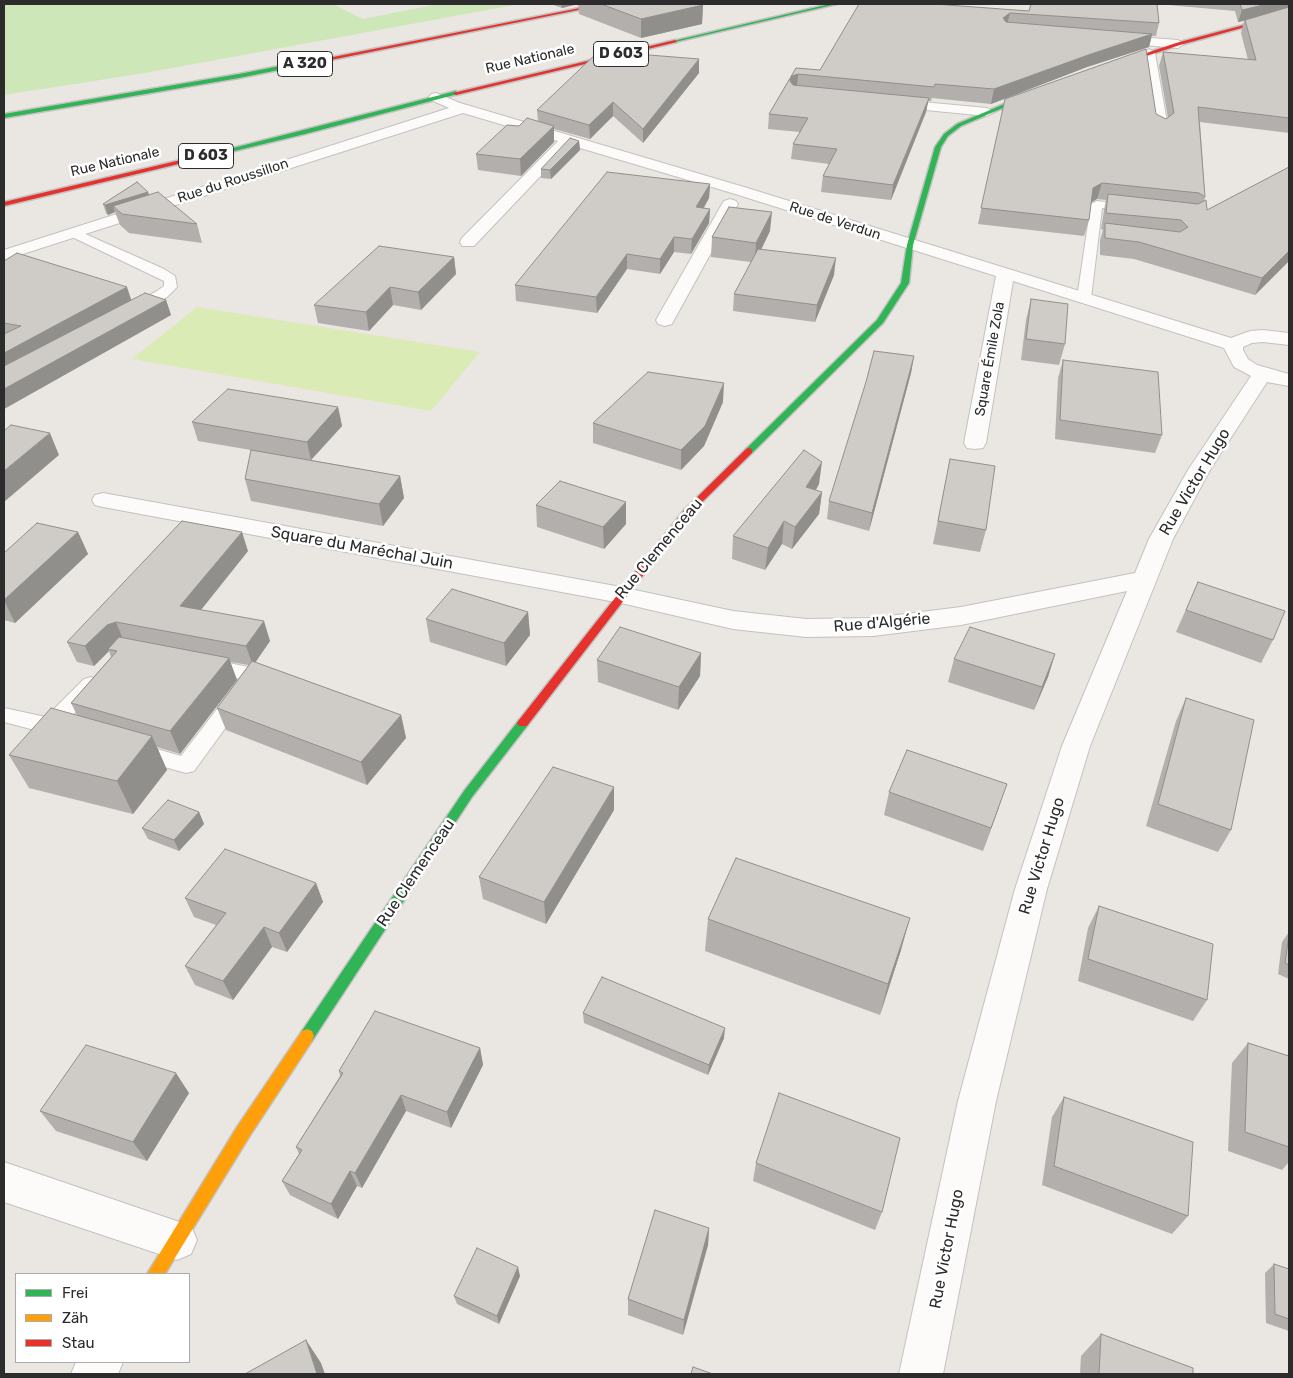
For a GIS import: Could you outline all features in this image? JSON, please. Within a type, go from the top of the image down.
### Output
[{"type":"main road","name":"A 320","points":[[4,104],[298,54],[557,4]]},
{"type":"main road","name":"A 320","points":[[4,116],[259,73],[606,4]]},
{"type":"main road","name":"Rue Nationale","points":[[4,204],[303,132],[436,97],[835,4]]},
{"type":"main road","points":[[1102,69],[1178,44],[1289,14]]},
{"type":"main road","name":"Rue Clemenceau","points":[[156,1273],[244,1132],[468,794],[688,511],[880,321],[905,283],[910,245],[938,147],[946,135],[959,125],[987,112],[1050,88]]},
{"type":"main road","name":"Rue Nationale","points":[[4,194],[292,126],[407,104]]},
{"type":"street","points":[[1103,38],[1178,44]]},
{"type":"street","points":[[1149,53],[1161,128]]},
{"type":"street","name":"Rue de Verdun","points":[[436,97],[464,108],[738,190],[1234,345]]},
{"type":"street","points":[[874,101],[987,112]]},
{"type":"street","name":"Rue du Roussillon","points":[[4,255],[418,121],[464,108]]},
{"type":"street","points":[[468,242],[567,140]]},
{"type":"street","points":[[666,320],[738,190]]},
{"type":"street","name":"Square Émile Zola","points":[[975,443],[1005,274]]},
{"type":"street","points":[[1276,377],[1241,363],[1233,350],[1234,345],[1240,340],[1250,337],[1262,336],[1289,339]]},
{"type":"street","name":"Rue Victor Hugo","points":[[921,1374],[977,1101],[1031,890],[1076,746],[1161,539],[1199,470],[1276,377]]},
{"type":"street","name":"Square du Maréchal Juin","points":[[103,500],[621,595]]},
{"type":"street","name":"Rue d'Algérie","points":[[621,595],[733,620],[806,628],[874,627],[961,616],[1028,604],[1144,579]]},
{"type":"street","points":[[4,1182],[177,1240]]},
{"type":"street","points":[[93,1374],[100,1363]]},
{"type":"lane","points":[[1084,298],[1099,234],[1097,204],[1145,210]]},
{"type":"lane","points":[[74,232],[160,272],[170,279],[170,287],[162,294],[120,317]]},
{"type":"lane","points":[[113,744],[186,765],[254,674],[189,663]]},
{"type":"lane","points":[[4,715],[59,728],[104,672]]},
{"type":"green space","points":[[4,4],[333,4],[363,19],[438,4],[520,4],[145,73],[4,95]]},
{"type":"green space","points":[[197,307],[480,352],[431,411],[132,359]]},
{"type":"building","points":[[601,4],[700,4],[703,5],[641,19]]},
{"type":"building","points":[[859,4],[934,4],[1029,11],[1031,4],[1157,4],[1159,23],[1010,13],[1003,18],[1006,22],[1152,34],[994,89],[935,84],[934,87],[798,74],[792,76],[790,81],[793,85],[929,98],[893,185],[823,176],[837,149],[793,144],[808,118],[769,114],[796,68],[820,70]]},
{"type":"building","points":[[1240,4],[1267,4],[1242,10]]},
{"type":"building","points":[[1289,7],[1289,118],[1198,107],[1205,197],[1199,193],[1102,183],[1093,188],[1089,220],[981,208],[1005,99],[1146,49],[1156,114],[1166,119],[1174,113],[1163,52],[1256,60],[1245,20]]},
{"type":"building","points":[[599,51],[699,59],[643,129],[613,102],[589,125],[537,110]]},
{"type":"building","points":[[527,118],[554,126],[520,159],[476,154],[507,125],[519,126]]},
{"type":"building","points":[[570,138],[579,141],[550,170],[541,169]]},
{"type":"building","points":[[1289,167],[1289,251],[1262,278],[1139,242],[1105,238],[1105,223],[1180,232],[1188,227],[1181,220],[1106,213],[1108,194],[1198,204],[1206,200],[1207,210]]},
{"type":"building","points":[[607,172],[710,184],[696,207],[710,209],[692,239],[674,237],[660,259],[627,254],[596,297],[515,285]]},
{"type":"building","points":[[137,182],[148,192],[103,204]]},
{"type":"building","points":[[158,192],[197,224],[122,214],[113,206]]},
{"type":"building","points":[[729,207],[772,212],[756,243],[712,237]]},
{"type":"building","points":[[379,246],[454,257],[418,292],[390,287],[366,312],[314,305]]},
{"type":"building","points":[[758,249],[836,258],[817,305],[734,294]]},
{"type":"building","points":[[17,253],[127,287],[4,353],[4,334],[21,326],[4,323],[4,261]]},
{"type":"building","points":[[145,293],[166,300],[4,389],[4,366]]},
{"type":"building","points":[[1031,299],[1068,304],[1065,344],[1026,339]]},
{"type":"building","points":[[874,351],[914,356],[872,513],[829,501]]},
{"type":"building","points":[[1063,360],[1158,372],[1162,435],[1060,420]]},
{"type":"building","points":[[648,372],[724,383],[705,426],[681,450],[593,423]]},
{"type":"building","points":[[228,389],[338,407],[307,442],[192,422]]},
{"type":"building","points":[[11,425],[50,433],[4,471],[4,431]]},
{"type":"building","points":[[251,450],[400,476],[379,504],[245,479]]},
{"type":"building","points":[[804,450],[822,462],[806,487],[822,492],[795,527],[784,521],[768,548],[733,536]]},
{"type":"building","points":[[950,459],[995,466],[986,530],[938,521]]},
{"type":"building","points":[[560,481],[626,502],[603,527],[536,505]]},
{"type":"building","points":[[182,521],[242,532],[180,606],[264,621],[246,646],[116,622],[107,625],[85,646],[67,642]]},
{"type":"building","points":[[37,523],[78,532],[4,600],[4,553]]},
{"type":"building","points":[[1198,582],[1285,611],[1273,640],[1186,610]]},
{"type":"building","points":[[452,589],[528,612],[504,643],[426,619]]},
{"type":"building","points":[[620,627],[701,653],[679,687],[597,660]]},
{"type":"building","points":[[970,627],[1055,654],[1042,687],[954,659]]},
{"type":"building","points":[[119,637],[229,658],[170,731],[71,703],[117,651],[108,649]]},
{"type":"building","points":[[252,661],[401,715],[361,762],[217,708]]},
{"type":"building","points":[[1186,698],[1254,720],[1231,830],[1158,804]]},
{"type":"building","points":[[51,708],[152,736],[117,781],[9,755]]},
{"type":"building","points":[[907,750],[1007,784],[991,828],[889,792]]},
{"type":"building","points":[[553,767],[614,787],[544,902],[479,877]]},
{"type":"building","points":[[168,800],[199,812],[174,840],[142,828]]},
{"type":"building","points":[[225,849],[316,883],[279,933],[264,927],[223,981],[185,966],[226,913],[185,898]]},
{"type":"building","points":[[736,858],[910,918],[888,984],[708,919]]},
{"type":"building","points":[[1099,906],[1213,944],[1207,1000],[1088,959]]},
{"type":"building","points":[[1289,935],[1289,965],[1285,963]]},
{"type":"building","points":[[602,977],[725,1028],[709,1065],[583,1013]]},
{"type":"building","points":[[375,1011],[480,1048],[447,1112],[401,1095],[355,1173],[350,1171],[331,1204],[282,1181],[302,1150],[296,1147],[343,1073],[339,1071]]},
{"type":"building","points":[[1248,1043],[1289,1056],[1289,1147],[1245,1132]]},
{"type":"building","points":[[86,1045],[176,1073],[133,1142],[40,1111]]},
{"type":"building","points":[[779,1093],[900,1138],[882,1212],[756,1163]]},
{"type":"building","points":[[1064,1097],[1193,1142],[1188,1216],[1054,1166]]},
{"type":"building","points":[[655,1210],[709,1228],[684,1320],[628,1299]]},
{"type":"building","points":[[477,1248],[518,1267],[497,1316],[454,1296]]},
{"type":"building","points":[[1274,1264],[1289,1269],[1289,1319],[1275,1314]]},
{"type":"building","points":[[1101,1334],[1193,1368],[1193,1374],[1099,1374]]},
{"type":"building","points":[[306,1340],[317,1374],[245,1374]]},
{"type":"building","points":[[693,1367],[713,1374],[691,1374]]},
{"type":"traffic: fast","points":[[675,41],[835,4]]},
{"type":"traffic: fast","points":[[4,116],[239,76],[331,58]]},
{"type":"traffic: fast","points":[[749,451],[880,321],[905,283],[910,245],[938,147],[946,135],[959,125],[1037,92]]},
{"type":"traffic: fast","points":[[189,160],[303,133],[456,93]]},
{"type":"traffic: fast","points":[[307,1036],[468,794],[523,723]]},
{"type":"traffic: slow","points":[[156,1273],[243,1132],[307,1036]]},
{"type":"traffic: jam","points":[[331,58],[606,4]]},
{"type":"traffic: jam","points":[[1111,66],[1178,44],[1289,14]]},
{"type":"traffic: jam","points":[[456,93],[675,41]]},
{"type":"traffic: jam","points":[[4,204],[189,160]]},
{"type":"traffic: jam","points":[[523,723],[688,511],[749,451]]}]
